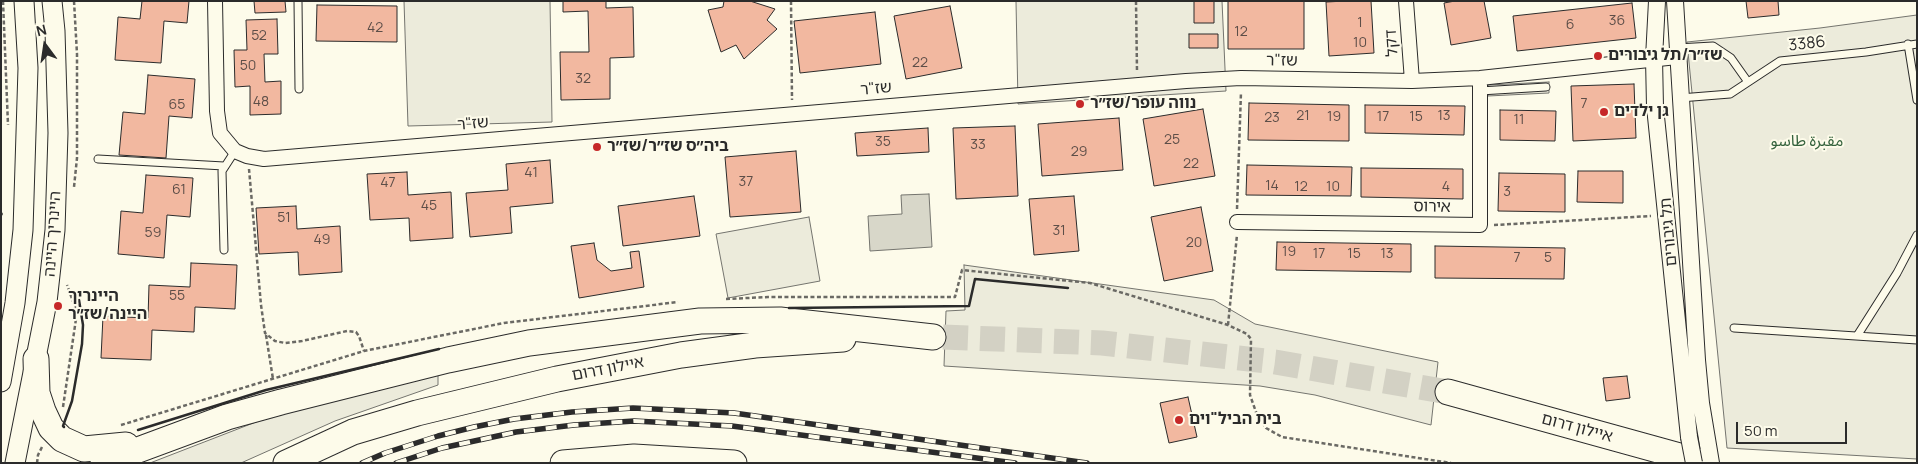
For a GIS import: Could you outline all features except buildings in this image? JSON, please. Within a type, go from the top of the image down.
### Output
[{"type":"highway","name":"איילון דרום","points":[[175,435],[227,417],[281,402],[439,362],[528,343],[610,332],[700,321],[780,320],[938,337],[826,339],[681,355],[617,367],[483,396],[417,413],[354,432],[286,463]]},
{"type":"highway","points":[[36,359],[38,393],[42,411],[52,428],[62,439],[84,448],[116,446],[175,435]]},
{"type":"highway","name":"איילון דרום","points":[[1448,392],[1706,452]]},
{"type":"highway","points":[[103,463],[134,453],[175,435]]},
{"type":"highway","points":[[563,463],[634,457],[734,463]]},
{"type":"main road","name":"היינריך היינה","points":[[1,382],[16,303],[22,230],[28,68],[24,1]]},
{"type":"main road","name":"היינריך היינה","points":[[15,463],[47,302],[56,193],[58,133],[55,31],[52,1]]},
{"type":"street","points":[[215,1],[217,111],[220,133],[241,154]]},
{"type":"street","name":"דקל","points":[[1406,1],[1412,81]]},
{"type":"street","name":"תל גיבורים","points":[[1657,1],[1654,58],[1655,107],[1668,216],[1689,437],[1694,463]]},
{"type":"street","name":"תל גיבורים","points":[[1675,1],[1697,360],[1706,452],[1711,463]]},
{"type":"street","name":"שז\"ר","points":[[241,154],[264,160],[1137,85],[1241,78],[1412,81],[1480,85],[1677,53]]},
{"type":"street","points":[[1480,85],[1480,225]]},
{"type":"street","name":"אירוס","points":[[1237,222],[1480,225]]},
{"type":"lane","points":[[298,1],[299,89]]},
{"type":"lane","points":[[1908,44],[1917,100]]},
{"type":"lane","name":"3386","points":[[1680,98],[1730,94],[1780,61],[1866,52],[1917,44]]},
{"type":"lane","points":[[1677,53],[1713,46],[1731,58],[1748,82]]},
{"type":"lane","points":[[1480,85],[1546,87]]},
{"type":"lane","points":[[224,250],[222,171],[224,166],[241,154]]},
{"type":"lane","points":[[98,159],[224,166]]},
{"type":"lane","points":[[1857,336],[1897,273],[1917,235]]},
{"type":"lane","points":[[1734,328],[1917,340]]},
{"type":"path","points":[[4,1],[8,130]]},
{"type":"path","points":[[791,1],[792,114]]},
{"type":"path","points":[[1136,1],[1137,85]]},
{"type":"path","points":[[1228,325],[1236,246],[1241,78]]},
{"type":"path","points":[[241,154],[273,379]]},
{"type":"path","points":[[1480,225],[1668,216]]},
{"type":"path","points":[[52,428],[64,402],[76,319],[71,300]]},
{"type":"path","points":[[265,333],[270,338],[285,343],[347,331],[356,332],[364,352]]},
{"type":"path","points":[[1251,339],[1250,394],[1256,412],[1266,428],[1282,438],[1451,463]]},
{"type":"green space","points":[[404,1],[550,1],[552,122],[408,126]]},
{"type":"green space","points":[[1016,1],[1222,1],[1226,91],[1018,104]]},
{"type":"green space","name":"مقبرة طاسو","points":[[1917,15],[1917,459],[1727,448],[1687,42],[1820,28]]},
{"type":"green space","points":[[809,217],[820,281],[728,298],[716,234]]},
{"type":"green space","points":[[964,265],[1214,300],[1255,324],[1438,362],[1431,425],[1315,395],[1260,386],[944,366],[946,311],[965,310]]},
{"type":"green space","points":[[438,375],[438,385],[335,421],[241,463],[150,463],[292,408],[376,387]]},
{"type":"shaded area","points":[[1549,82],[1549,93],[1488,96],[1488,85]]},
{"type":"shaded area","points":[[929,194],[932,247],[870,251],[868,216],[902,214],[901,195]]},
{"type":"tunnel","points":[[943,337],[1102,343],[1275,362],[1448,392]]},
{"type":"railway","points":[[362,463],[385,453],[474,427],[514,419],[572,412],[633,408],[734,413],[1087,463]]},
{"type":"railway","points":[[396,463],[442,448],[516,432],[574,425],[634,421],[732,426],[1015,463]]},
{"type":"wall","points":[[789,308],[969,306],[975,279],[1068,288]]},
{"type":"wall","points":[[64,427],[72,401],[82,344],[83,325],[79,300]]},
{"type":"wall","points":[[138,430],[266,390],[439,349]]},
{"type":"place","name":"שז״ר/תל גיבורים","points":[[1598,56]]},
{"type":"place","name":"נווה עופר/שז״ר","points":[[1080,104]]},
{"type":"place","name":"גן ילדים","points":[[1604,112]]},
{"type":"place","name":"ביה״ס שז״ר/שז״ר","points":[[597,147]]},
{"type":"place","name":"היינריך היינה/שז״ר","points":[[58,306]]},
{"type":"place","name":"בית הביל\"וים","points":[[1179,420]]}]
